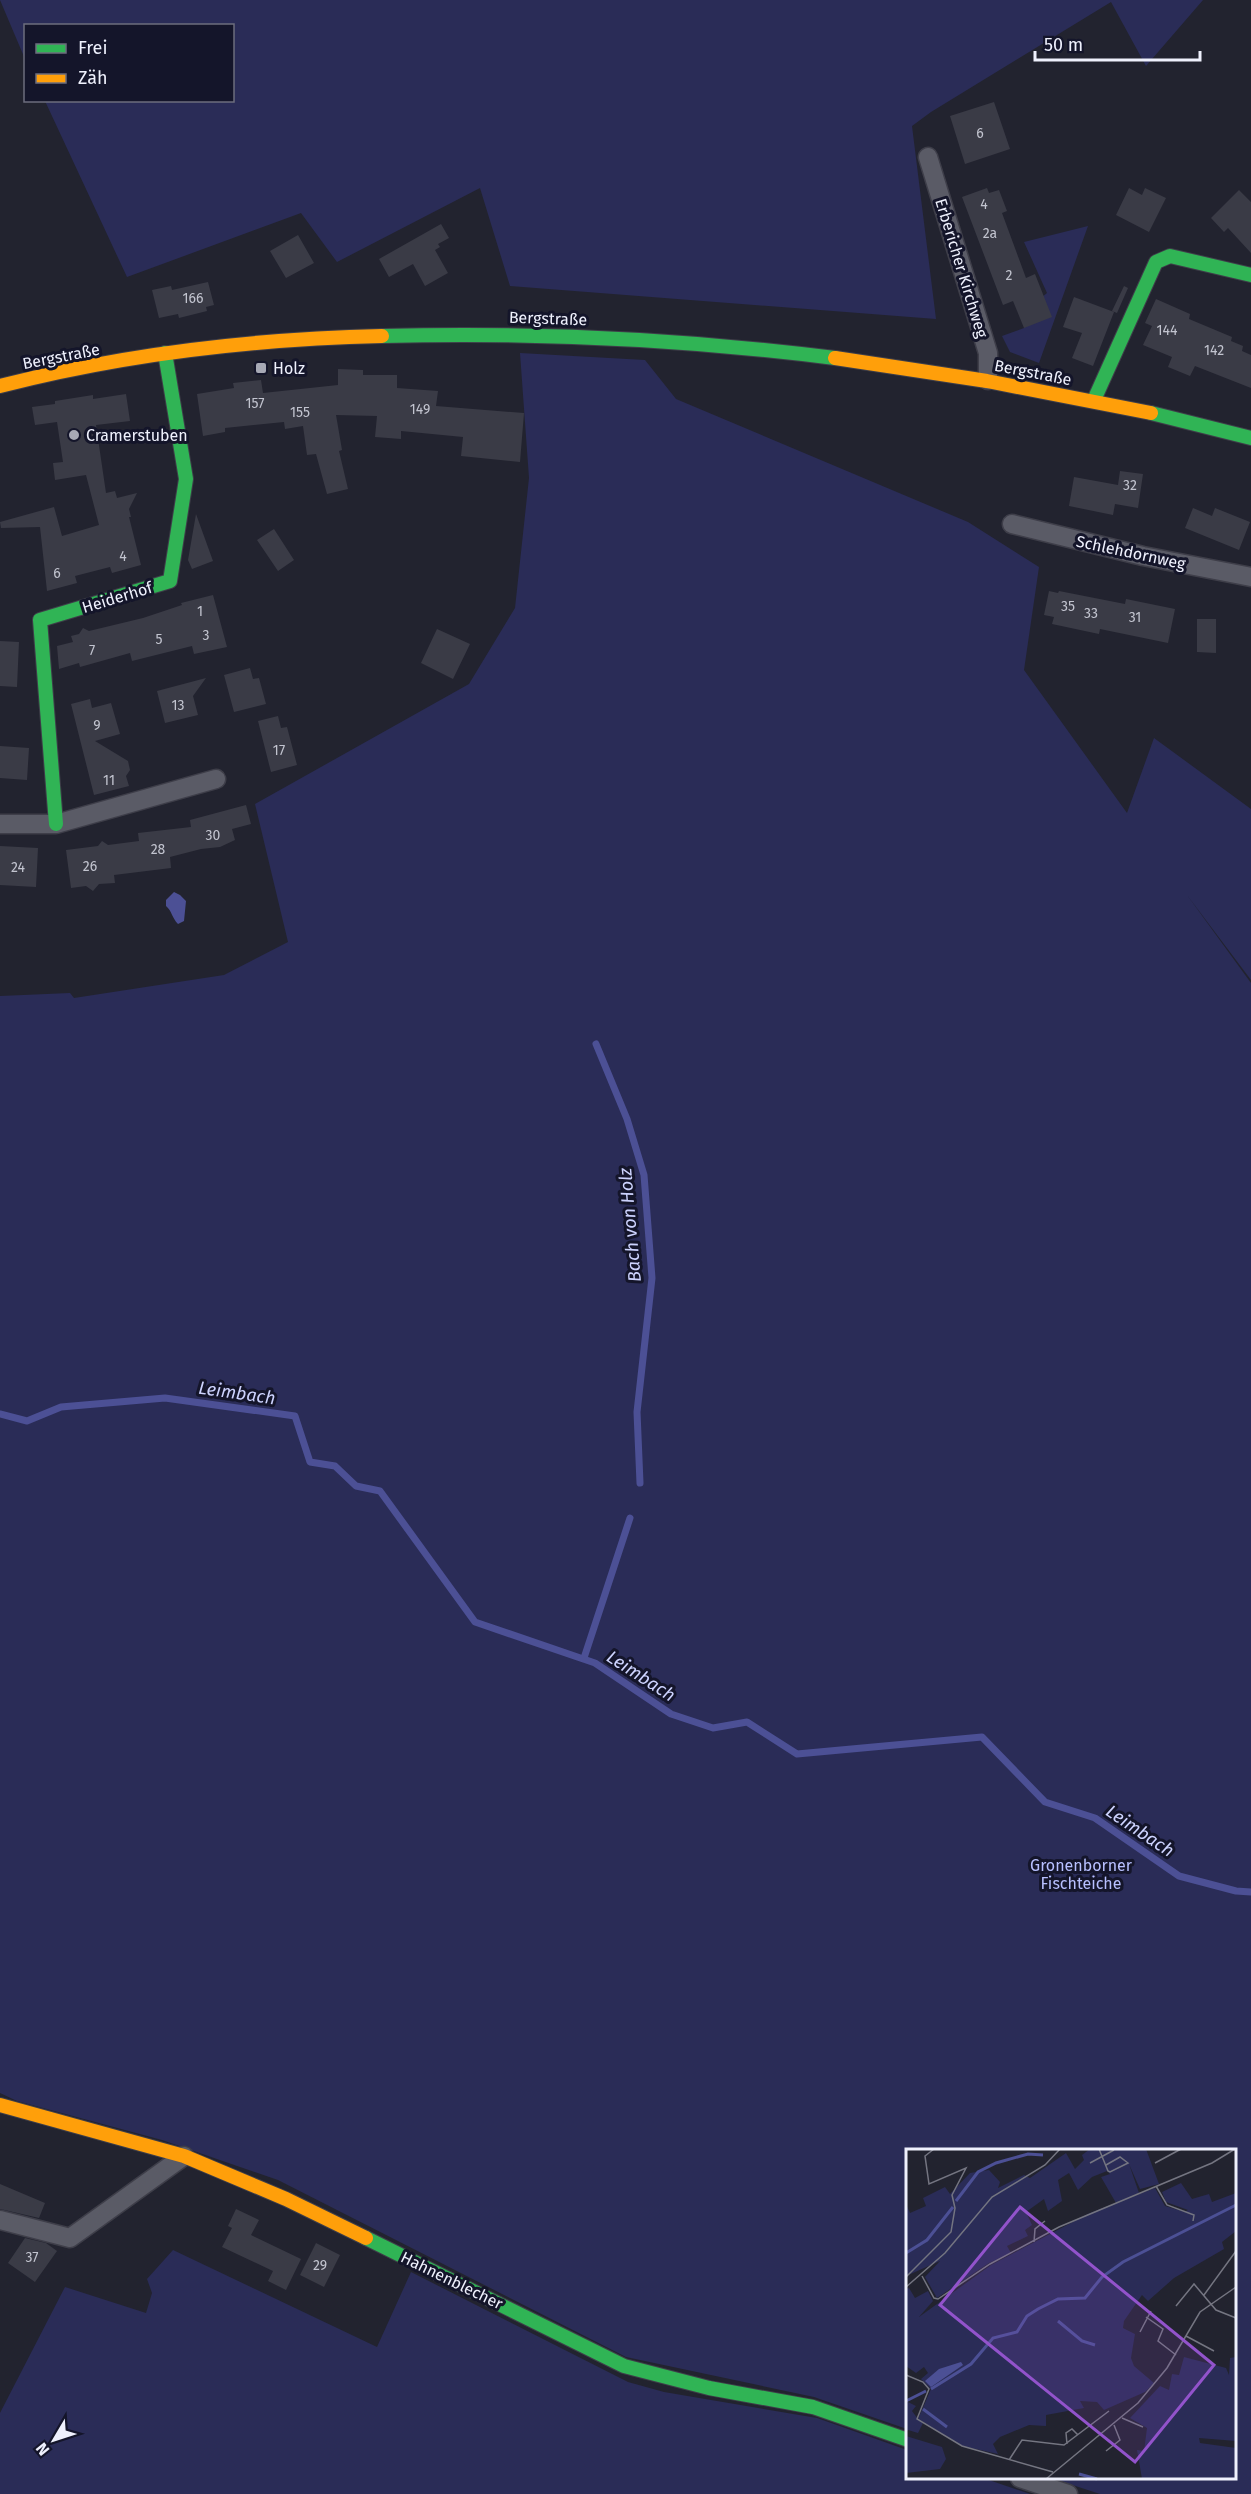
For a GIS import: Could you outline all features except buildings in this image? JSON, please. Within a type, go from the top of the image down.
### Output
[{"type":"street","name":"Erbericher Kirchweg","points":[[928,157],[988,353],[988,380]]},
{"type":"street","points":[[1094,400],[1156,262],[1170,256],[1251,274]]},
{"type":"street","name":"Bergstraße","points":[[0,386],[165,353],[322,338],[486,332],[636,338],[867,360],[1094,400],[1251,438]]},
{"type":"street","name":"Heiderhof","points":[[56,824],[40,620],[170,581],[186,479],[165,353]]},
{"type":"street","name":"Schlehdornweg","points":[[1012,524],[1143,556],[1251,577]]},
{"type":"street","points":[[0,824],[56,824],[216,779]]},
{"type":"street","name":"Hahnenblecher","points":[[0,2105],[184,2156],[286,2199],[624,2366],[709,2388],[813,2407],[906,2438]]},
{"type":"street","points":[[0,2220],[70,2238],[184,2156]]},
{"type":"street","points":[[1023,2479],[1068,2494]]},
{"type":"green space","points":[[0,0],[1203,0],[1146,66],[1111,2],[931,112],[912,126],[936,319],[510,286],[480,188],[337,262],[301,213],[127,277],[45,102],[234,102],[234,24],[24,24],[24,57]]},
{"type":"green space","points":[[1088,226],[1039,363],[1010,352],[1002,336],[1024,328],[1041,298],[1047,293],[1024,242]]},
{"type":"green space","name":"Gronenborner Fischteiche","points":[[520,353],[645,360],[676,399],[968,522],[1039,567],[1024,670],[1127,813],[1154,738],[1251,809],[1251,980],[1187,895],[1251,983],[1251,2494],[1100,2494],[1054,2479],[1236,2479],[1236,2149],[906,2149],[906,2429],[814,2397],[626,2357],[278,2180],[162,2140],[17,2101],[0,2093],[0,996],[70,993],[74,998],[224,975],[288,942],[255,804],[469,684],[515,608],[529,478]]},
{"type":"green space","points":[[173,2250],[377,2347],[411,2272],[628,2382],[664,2392],[817,2418],[906,2450],[906,2479],[986,2479],[1030,2494],[0,2494],[0,2413],[65,2287],[146,2313],[152,2293],[147,2279]]},
{"type":"water","points":[[174,892],[186,901],[184,921],[178,924],[166,906],[166,900]]},
{"type":"waterway","name":"Bach von Holz","points":[[596,1044],[627,1119],[644,1175],[652,1278],[637,1412],[640,1483]]},
{"type":"waterway","name":"Leimbach","points":[[0,1414],[27,1421],[61,1407],[165,1398],[295,1416],[310,1462],[335,1466],[356,1486],[380,1491],[475,1622],[595,1663],[671,1714],[713,1728],[747,1722],[797,1754],[982,1737],[1045,1802],[1095,1818],[1179,1876],[1236,1891],[1251,1892]]},
{"type":"waterway","name":"Bach von Holz","points":[[584,1658],[630,1518]]},
{"type":"traffic: fast","points":[[1094,400],[1156,262],[1170,256],[1251,275]]},
{"type":"traffic: fast","points":[[382,336],[496,335],[609,338],[722,346],[835,358]]},
{"type":"traffic: fast","points":[[56,824],[40,620],[170,581],[186,479],[165,353]]},
{"type":"traffic: fast","points":[[1151,413],[1251,438]]},
{"type":"traffic: fast","points":[[366,2238],[624,2366],[709,2388],[813,2407],[906,2439]]},
{"type":"traffic: slow","points":[[0,386],[94,365],[190,350],[286,341],[382,336]]},
{"type":"traffic: slow","points":[[835,358],[987,381],[1151,413]]},
{"type":"traffic: slow","points":[[0,2105],[184,2156],[286,2199],[366,2238]]},
{"type":"place","name":"Holz","points":[[261,368]]},
{"type":"place","name":"Cramerstuben","points":[[74,435]]}]
